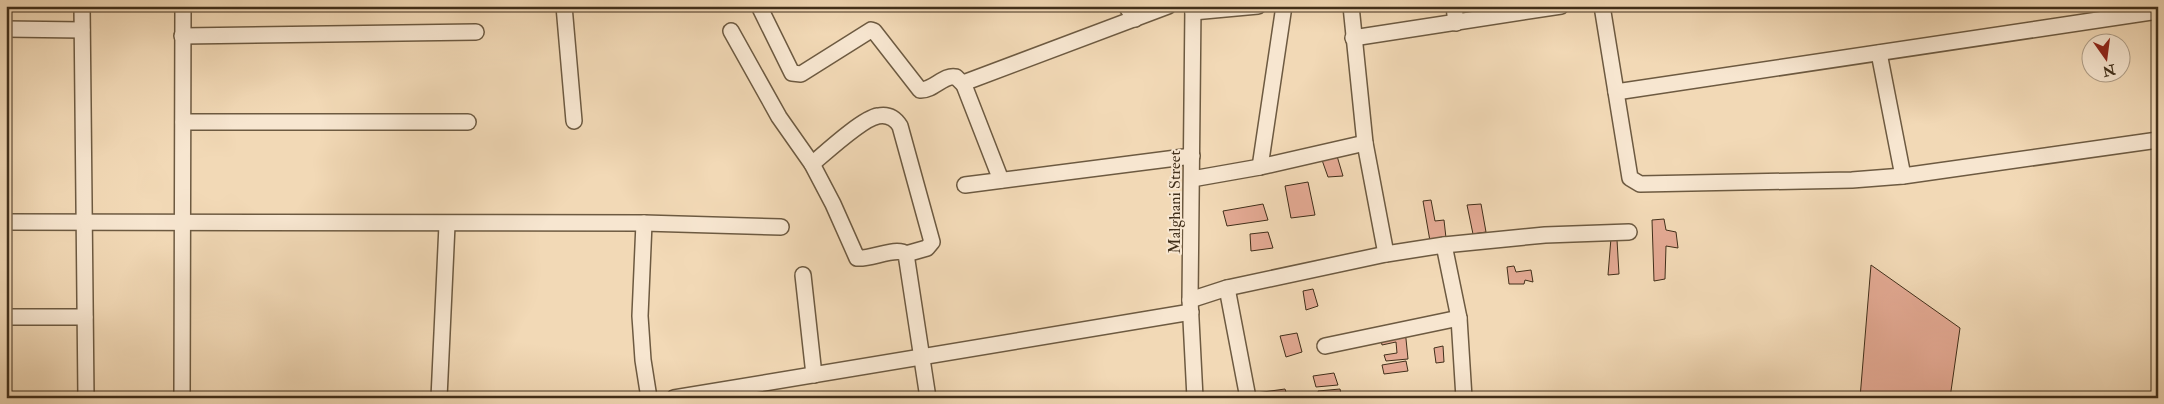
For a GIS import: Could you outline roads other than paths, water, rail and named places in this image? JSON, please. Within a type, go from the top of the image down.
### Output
[{"type":"street","points":[[82,6],[86,398]]},
{"type":"street","points":[[182,398],[183,6]]},
{"type":"street","points":[[564,6],[574,121]]},
{"type":"street","points":[[759,6],[792,73],[801,74],[870,30],[874,31],[920,90],[926,90],[953,76],[964,85],[1001,180]]},
{"type":"street","points":[[1126,6],[1135,18]]},
{"type":"street","points":[[964,85],[966,82],[1168,6]]},
{"type":"street","points":[[1193,9],[1258,6]]},
{"type":"street","points":[[1260,167],[1284,6]]},
{"type":"street","points":[[1351,6],[1365,143],[1386,254]]},
{"type":"street","points":[[1454,6],[1456,23]]},
{"type":"street","points":[[1353,38],[1561,6]]},
{"type":"street","points":[[1602,6],[1630,178],[1634,182],[1852,180],[1903,176],[2158,140]]},
{"type":"street","name":"Malghani Street","points":[[1193,9],[1191,306],[1195,398]]},
{"type":"street","points":[[1616,92],[2158,11]]},
{"type":"street","points":[[6,29],[82,30]]},
{"type":"street","points":[[731,31],[780,117],[812,164],[834,204],[857,258],[864,259],[898,251],[906,254],[927,248],[932,242],[900,126],[896,120],[888,116],[871,118],[812,164]]},
{"type":"street","points":[[182,36],[476,32]]},
{"type":"street","points":[[1879,52],[1903,176]]},
{"type":"street","points":[[184,122],[468,122]]},
{"type":"street","points":[[1192,179],[1260,167],[1365,143]]},
{"type":"street","points":[[965,185],[1192,156]]},
{"type":"street","points":[[6,222],[447,225],[644,224],[781,227]]},
{"type":"street","points":[[644,224],[640,316],[643,360],[649,398]]},
{"type":"street","points":[[440,398],[447,225]]},
{"type":"street","points":[[674,398],[921,357],[1191,306],[1227,288],[1386,254],[1545,235],[1629,232]]},
{"type":"street","points":[[1444,246],[1459,318],[1464,398]]},
{"type":"street","points":[[906,254],[928,398]]},
{"type":"street","points":[[803,275],[814,375]]},
{"type":"street","points":[[1227,288],[1248,398]]},
{"type":"street","points":[[6,316],[85,316]]},
{"type":"street","points":[[1325,346],[1459,318]]}]
